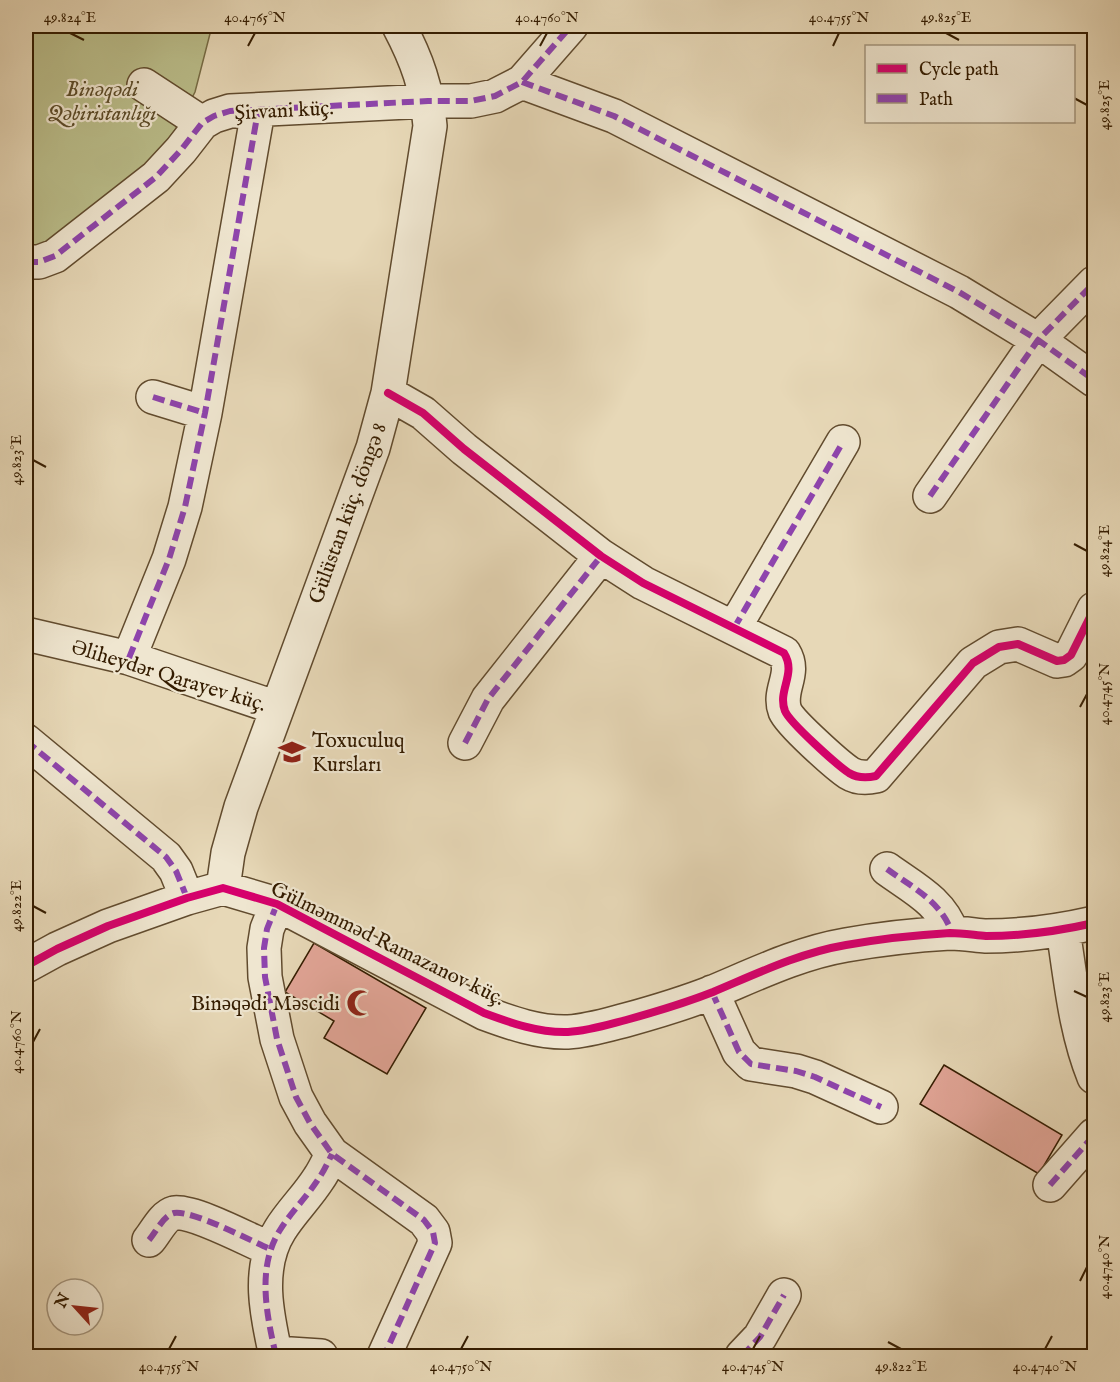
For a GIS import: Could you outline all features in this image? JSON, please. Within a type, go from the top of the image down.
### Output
[{"type":"street","name":"Gülüstan küç. döngə 8","points":[[223,888],[228,853],[241,807],[373,448],[388,393],[430,126],[428,101],[422,77],[399,26]]},
{"type":"street","points":[[571,26],[522,82],[614,116],[959,292],[1038,340],[1095,380]]},
{"type":"street","name":"Şirvani küç.","points":[[26,262],[39,262],[55,256],[75,242],[156,177],[202,123],[214,116],[230,111],[479,99],[495,96],[522,82]]},
{"type":"street","points":[[144,84],[202,123]]},
{"type":"street","points":[[129,658],[169,559],[185,507],[205,413],[258,111]]},
{"type":"street","points":[[930,496],[1038,340],[1095,283]]},
{"type":"street","points":[[388,393],[423,413],[464,449],[601,556],[643,583],[784,653],[789,662],[789,675],[783,696],[785,711],[794,724],[850,774],[866,778],[876,776],[973,663],[999,647],[1018,644],[1057,661],[1064,660],[1071,655],[1095,609]]},
{"type":"street","points":[[153,397],[205,413]]},
{"type":"street","points":[[734,628],[843,442]]},
{"type":"street","points":[[465,743],[488,699],[601,556]]},
{"type":"street","name":"Əliheydər Qarayev küç.","points":[[26,634],[129,658],[277,708]]},
{"type":"street","points":[[26,741],[166,857],[176,872],[187,898]]},
{"type":"street","points":[[887,869],[936,904],[947,919],[952,933]]},
{"type":"street","points":[[26,966],[108,926],[223,888]]},
{"type":"street","name":"Gülməmməd Ramazanov küç.","points":[[223,888],[277,904],[484,1013],[515,1025],[568,1032],[599,1028],[660,1011],[760,971],[844,946],[912,936],[952,933],[985,936],[1022,935],[1095,923]]},
{"type":"street","points":[[277,904],[267,929],[264,948],[264,977],[277,1039],[296,1097],[310,1123],[332,1154],[424,1220],[433,1232],[435,1243],[384,1356]]},
{"type":"street","points":[[1063,930],[1077,1022],[1084,1051],[1095,1077]]},
{"type":"street","points":[[712,992],[739,1052],[751,1064],[796,1071],[815,1077],[881,1107]]},
{"type":"street","points":[[1050,1185],[1095,1135]]},
{"type":"street","points":[[321,1356],[275,1355],[265,1279],[270,1249],[280,1230],[319,1179],[332,1154]]},
{"type":"street","points":[[150,1240],[165,1218],[174,1213],[190,1214],[270,1249]]},
{"type":"street","points":[[742,1356],[760,1337],[784,1295]]},
{"type":"green space","name":"Binəqədi Qəbiristanlığı","points":[[26,26],[212,26],[195,92],[175,130],[143,173],[52,245],[26,248]]},
{"type":"building","points":[[314,943],[426,1008],[387,1074],[324,1038],[334,1021],[285,992]]},
{"type":"building","points":[[944,1065],[1062,1135],[1039,1174],[920,1104]]},
{"type":"marked path","points":[[26,262],[39,262],[55,256],[156,177],[202,123],[214,116],[230,111],[471,101],[495,96],[522,82],[571,26]]},
{"type":"marked path","points":[[522,82],[614,116],[959,292],[1038,340],[1094,380]]},
{"type":"marked path","points":[[129,658],[169,559],[185,507],[205,413],[258,111]]},
{"type":"marked path","points":[[930,496],[1038,340],[1094,283]]},
{"type":"marked path","points":[[153,397],[205,413]]},
{"type":"marked path","points":[[734,628],[843,442]]},
{"type":"marked path","points":[[465,743],[488,699],[601,556]]},
{"type":"marked path","points":[[26,741],[166,857],[176,871],[187,898]]},
{"type":"marked path","points":[[887,869],[925,896],[941,912],[952,933]]},
{"type":"marked path","points":[[277,904],[267,929],[264,948],[265,977],[277,1039],[296,1097],[310,1123],[332,1154],[424,1220],[433,1232],[435,1243],[384,1356]]},
{"type":"marked path","points":[[712,992],[739,1052],[751,1064],[796,1071],[815,1077],[881,1107]]},
{"type":"marked path","points":[[1050,1185],[1094,1135]]},
{"type":"marked path","points":[[276,1356],[267,1309],[268,1260],[280,1230],[323,1172],[332,1154]]},
{"type":"marked path","points":[[149,1240],[166,1217],[174,1213],[183,1213],[208,1221],[270,1249]]},
{"type":"marked path","points":[[742,1356],[760,1337],[784,1295]]},
{"type":"marked path","points":[[275,1353],[321,1356]]},
{"type":"cycle path","points":[[388,393],[423,413],[464,449],[601,556],[643,583],[784,653],[789,668],[783,696],[785,711],[814,744],[843,769],[855,776],[876,776],[973,663],[999,647],[1018,644],[1057,661],[1064,660],[1071,655],[1094,609]]},
{"type":"cycle path","points":[[26,966],[108,926],[223,888],[277,904],[484,1013],[536,1029],[568,1032],[597,1028],[670,1007],[811,953],[846,945],[950,933],[986,936],[1014,935],[1054,931],[1094,923]]},
{"type":"place","name":"Toxuculuq Kursları","points":[[292,752]]},
{"type":"place","name":"Binəqədi Məscidi","points":[[360,1003]]}]
